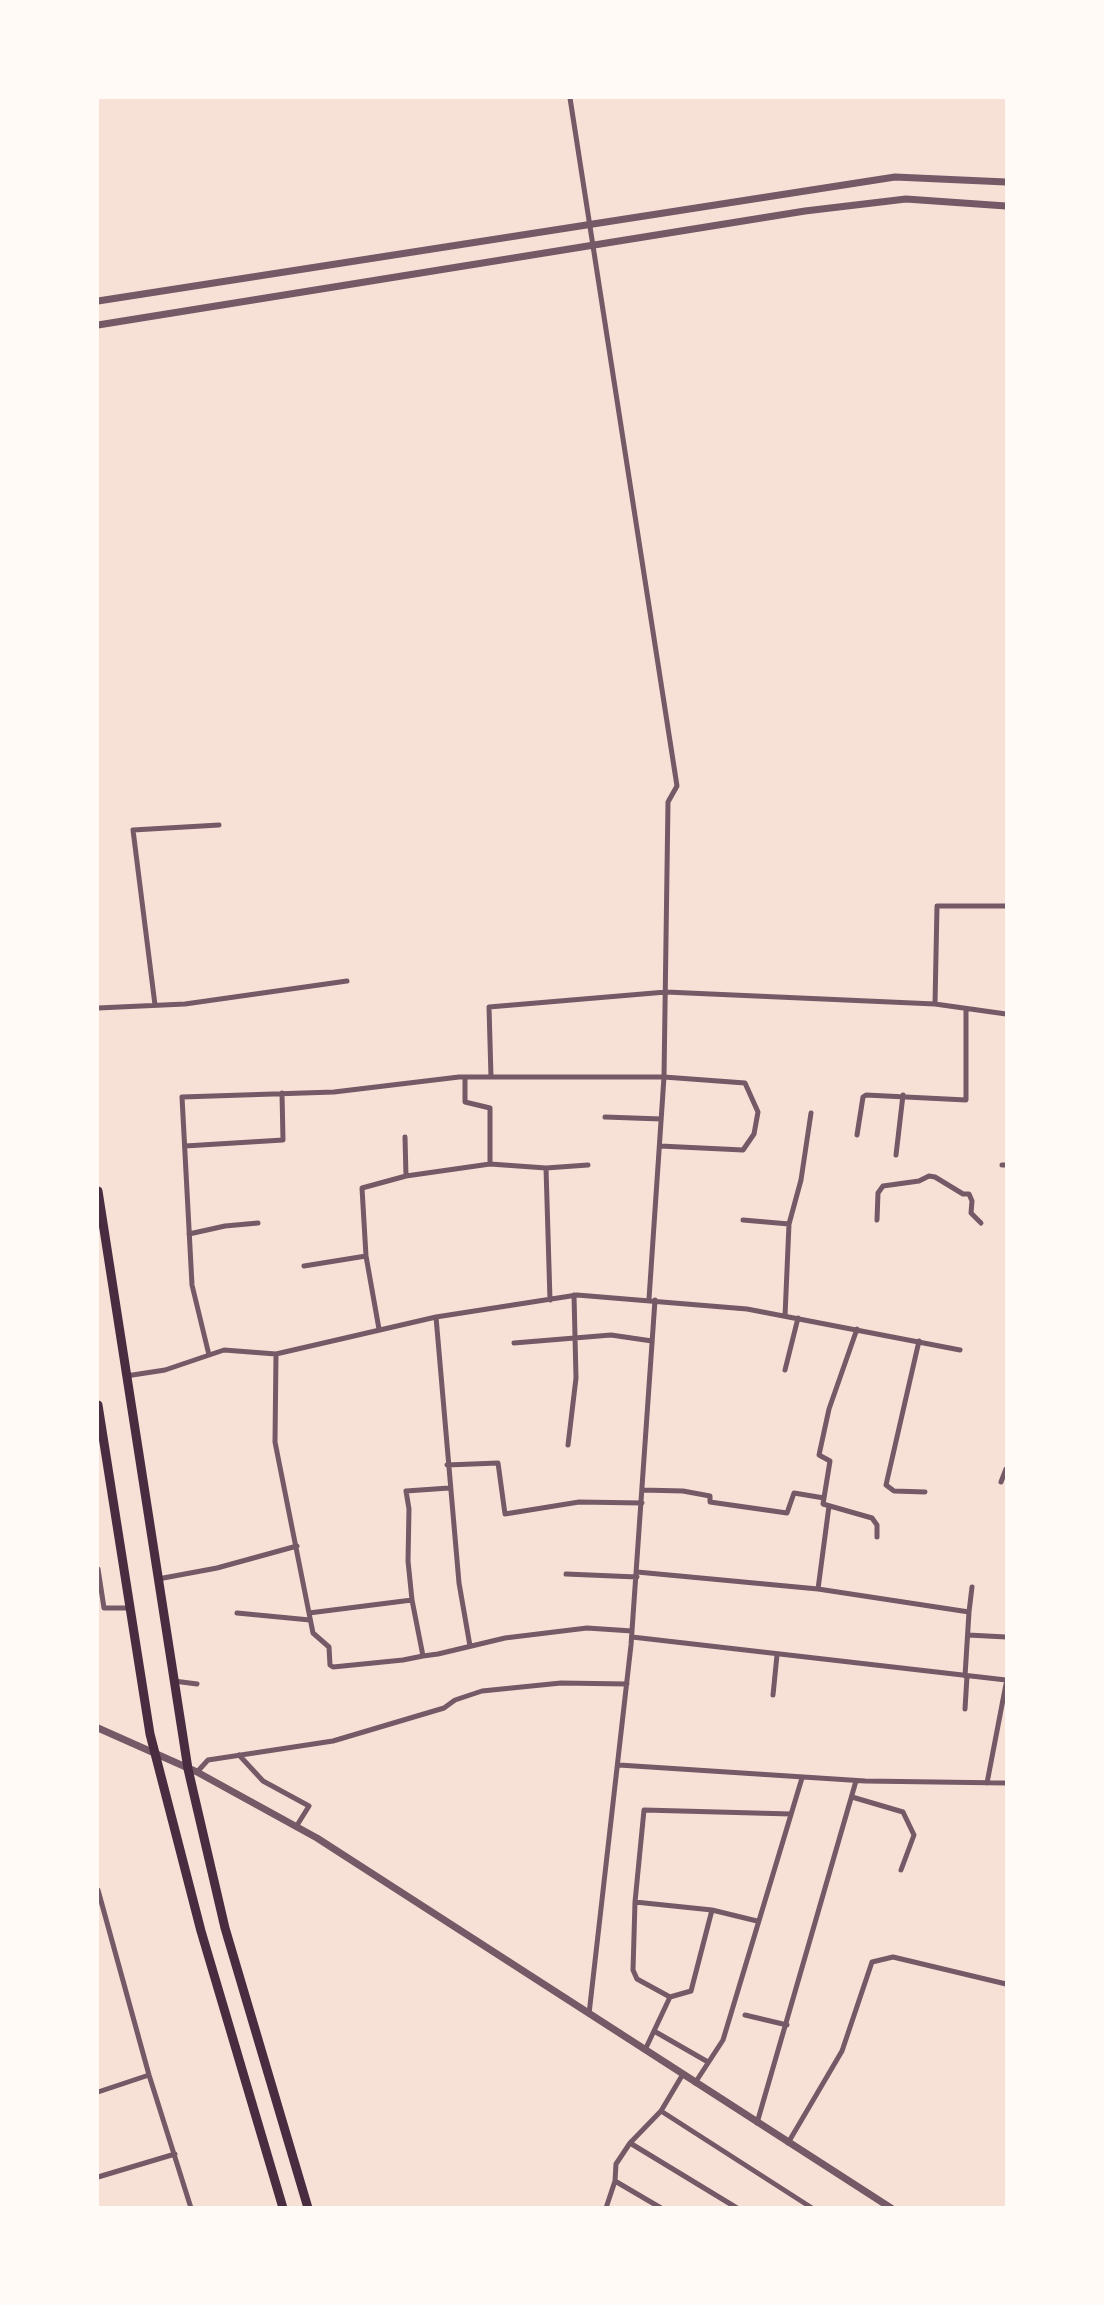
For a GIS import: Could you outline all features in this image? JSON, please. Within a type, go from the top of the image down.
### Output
[{"type":"highway","points":[[98,1191],[174,1681],[225,1928],[308,2208]]},
{"type":"highway","points":[[98,1405],[150,1734],[201,1931],[283,2208]]},
{"type":"street","points":[[570,98],[677,786],[668,802],[664,1077],[652,1299],[652,1341],[637,1574],[619,1765],[589,2014]]},
{"type":"street","points":[[98,301],[896,177],[1006,182]]},
{"type":"street","points":[[98,325],[805,210],[906,199],[1006,206]]},
{"type":"street","points":[[155,1005],[134,830],[219,825]]},
{"type":"street","points":[[935,1004],[937,906],[1006,906]]},
{"type":"street","points":[[98,1008],[186,1004],[346,981]]},
{"type":"street","points":[[491,1077],[489,1007],[666,992],[935,1004],[1006,1014]]},
{"type":"street","points":[[857,1135],[863,1098],[866,1095],[903,1095],[966,1100],[966,1009]]},
{"type":"street","points":[[465,1077],[465,1101],[490,1107],[490,1164]]},
{"type":"street","points":[[209,1355],[192,1285],[182,1096],[334,1092],[465,1077],[664,1077],[745,1083],[758,1112],[754,1134],[743,1150],[660,1146]]},
{"type":"street","points":[[184,1146],[283,1140],[282,1093]]},
{"type":"street","points":[[896,1155],[903,1095]]},
{"type":"street","points":[[785,1316],[789,1224],[801,1180],[811,1113]]},
{"type":"street","points":[[605,1117],[661,1119]]},
{"type":"street","points":[[405,1137],[406,1176]]},
{"type":"street","points":[[379,1329],[366,1256],[362,1188],[406,1176],[490,1164],[546,1168],[588,1165]]},
{"type":"street","points":[[546,1168],[550,1300]]},
{"type":"street","points":[[877,1220],[878,1193],[883,1186],[919,1181],[929,1176],[935,1177],[963,1194],[969,1194],[972,1201],[971,1213],[981,1223]]},
{"type":"street","points":[[743,1220],[789,1224]]},
{"type":"street","points":[[189,1234],[225,1226],[258,1223]]},
{"type":"street","points":[[304,1266],[366,1256]]},
{"type":"street","points":[[568,1445],[576,1378],[577,1337],[574,1295]]},
{"type":"street","points":[[126,1376],[165,1370],[224,1350],[276,1354],[436,1317],[574,1295],[652,1299],[747,1309],[960,1350]]},
{"type":"street","points":[[436,1317],[449,1488],[459,1583],[470,1646]]},
{"type":"street","points":[[785,1370],[798,1318]]},
{"type":"street","points":[[857,1329],[829,1409],[819,1455],[830,1461],[823,1504],[872,1518],[877,1525],[877,1537]]},
{"type":"street","points":[[514,1343],[611,1335],[652,1341]]},
{"type":"street","points":[[919,1341],[886,1485],[894,1491],[925,1492]]},
{"type":"street","points":[[276,1354],[275,1442],[313,1633],[329,1647],[330,1665],[333,1667],[423,1656],[505,1638],[587,1628],[777,1655],[1006,1682],[987,1783]]},
{"type":"street","points":[[447,1465],[498,1463],[505,1514],[579,1502],[642,1503]]},
{"type":"street","points":[[1001,1482],[1006,1469]]},
{"type":"street","points":[[423,1656],[412,1600],[408,1561],[409,1509],[406,1491],[449,1488]]},
{"type":"street","points":[[642,1490],[683,1491],[710,1496],[710,1502],[787,1513],[794,1492],[824,1497]]},
{"type":"street","points":[[818,1589],[829,1506]]},
{"type":"street","points":[[158,1579],[217,1568],[297,1546]]},
{"type":"street","points":[[98,1569],[104,1608],[130,1608]]},
{"type":"street","points":[[566,1574],[637,1574],[818,1589],[969,1612]]},
{"type":"street","points":[[965,1709],[972,1587]]},
{"type":"street","points":[[237,1613],[310,1617],[412,1600]]},
{"type":"street","points":[[968,1635],[1006,1637]]},
{"type":"street","points":[[773,1695],[777,1655]]},
{"type":"street","points":[[174,1681],[197,1684]]},
{"type":"street","points":[[193,1770],[208,1760],[300,1748],[355,1735],[398,1720],[444,1708],[455,1700],[482,1691],[561,1683],[627,1684]]},
{"type":"street","points":[[98,1728],[193,1770],[296,1827],[428,1908],[891,2208]]},
{"type":"street","points":[[239,1755],[263,1781],[309,1806],[296,1827]]},
{"type":"street","points":[[619,1765],[856,1781],[1006,1783]]},
{"type":"street","points":[[695,2083],[723,2040],[757,1921],[802,1778]]},
{"type":"street","points":[[757,2123],[856,1781]]},
{"type":"street","points":[[852,1797],[903,1812],[914,1835],[901,1870]]},
{"type":"street","points":[[712,1910],[691,1991],[670,1997],[654,1991],[637,1979],[634,1974],[635,1902],[644,1810],[791,1814]]},
{"type":"street","points":[[98,1890],[149,2075],[191,2208]]},
{"type":"street","points":[[635,1902],[712,1910],[757,1921]]},
{"type":"street","points":[[788,2143],[842,2051],[872,1962],[893,1957],[1006,1984]]},
{"type":"street","points":[[645,2050],[670,1997]]},
{"type":"street","points":[[746,2015],[787,2025]]},
{"type":"street","points":[[654,2031],[708,2062]]},
{"type":"street","points":[[606,2208],[615,2181],[616,2164],[630,2143],[661,2111],[683,2074]]},
{"type":"street","points":[[98,2092],[149,2075]]},
{"type":"street","points":[[661,2111],[812,2208]]},
{"type":"street","points":[[630,2143],[737,2208]]},
{"type":"street","points":[[98,2177],[175,2154]]},
{"type":"street","points":[[615,2181],[661,2208]]}]
